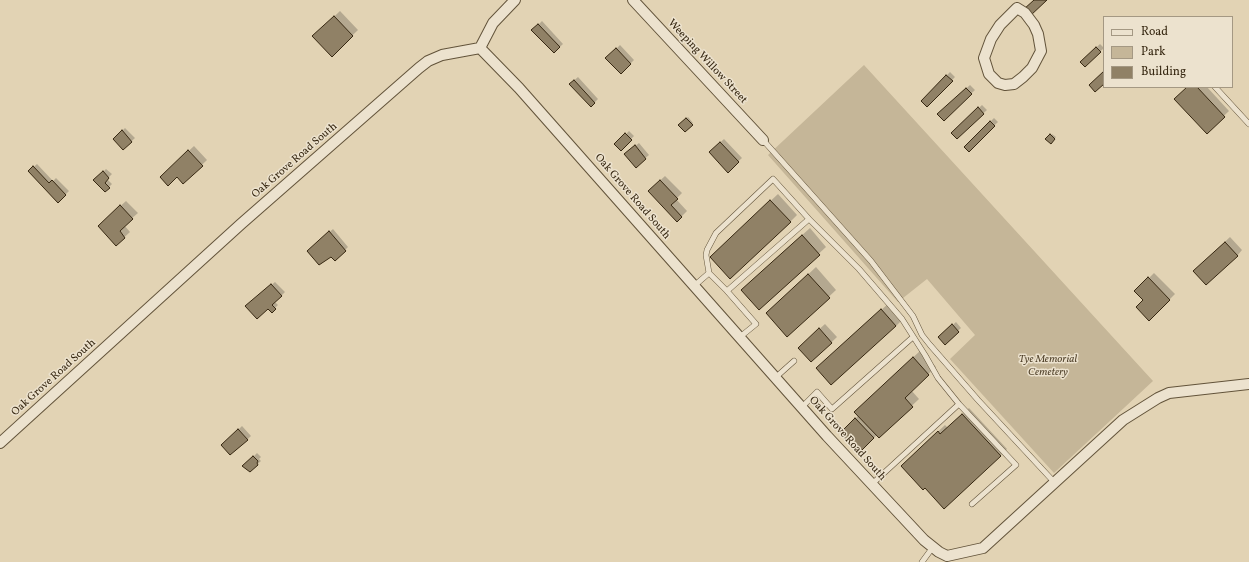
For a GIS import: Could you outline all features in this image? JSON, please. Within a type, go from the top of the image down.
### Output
[{"type":"street","points":[[480,48],[493,23],[515,0]]},
{"type":"street","name":"Weeping Willow Street","points":[[633,0],[763,140]]},
{"type":"street","points":[[1017,4],[1034,25],[1038,34],[1041,52],[1032,68],[1024,77],[1014,84],[1005,85],[998,83],[989,74],[984,58],[991,39],[1017,4]]},
{"type":"street","name":"Oak Grove Road South","points":[[0,443],[240,224],[419,68],[428,61],[442,55],[480,48],[520,88],[775,378],[924,540],[947,559],[983,548],[1123,420],[1158,398],[1168,393],[1249,384]]},
{"type":"lane","points":[[1216,88],[1249,124]]},
{"type":"lane","points":[[763,140],[871,261],[913,316],[922,335],[930,345],[978,400],[1055,483]]},
{"type":"lane","points":[[740,337],[756,324],[709,273],[706,255],[707,250],[716,233],[773,179],[809,219],[859,269],[902,319],[938,378],[959,404],[1016,465],[972,504]]},
{"type":"lane","points":[[727,291],[809,219]]},
{"type":"lane","points":[[694,286],[709,273]]},
{"type":"lane","points":[[802,407],[817,392],[832,409],[913,337]]},
{"type":"lane","points":[[775,378],[794,361]]},
{"type":"lane","points":[[872,484],[959,404]]},
{"type":"lane","points":[[922,562],[933,548]]},
{"type":"green space","name":"Tye Memorial Cemetery","points":[[864,65],[1153,381],[1054,473],[950,359],[975,335],[927,279],[898,302],[768,155]]},
{"type":"building","points":[[1034,0],[1047,0],[1030,16],[1024,9]]},
{"type":"building","points":[[334,16],[353,36],[332,57],[312,36]]},
{"type":"building","points":[[538,24],[560,47],[554,53],[531,30]]},
{"type":"building","points":[[1096,47],[1101,52],[1085,67],[1080,62]]},
{"type":"building","points":[[616,48],[631,64],[621,74],[605,58]]},
{"type":"building","points":[[1103,72],[1103,85],[1095,92],[1089,85]]},
{"type":"building","points":[[946,75],[953,81],[927,107],[921,101]]},
{"type":"building","points":[[574,80],[595,103],[591,107],[569,84]]},
{"type":"building","points":[[966,88],[972,94],[944,121],[937,114]]},
{"type":"building","points":[[1186,88],[1198,88],[1225,117],[1207,134],[1174,99]]},
{"type":"building","points":[[978,107],[984,114],[957,139],[951,133]]},
{"type":"building","points":[[686,118],[693,125],[685,132],[678,125]]},
{"type":"building","points":[[990,121],[995,126],[969,152],[964,147]]},
{"type":"building","points":[[122,130],[132,142],[123,150],[113,139]]},
{"type":"building","points":[[625,133],[632,140],[621,151],[614,144]]},
{"type":"building","points":[[1050,134],[1055,139],[1051,144],[1045,139]]},
{"type":"building","points":[[720,142],[739,162],[728,173],[709,152]]},
{"type":"building","points":[[635,145],[646,159],[636,168],[624,154]]},
{"type":"building","points":[[188,150],[203,166],[183,184],[177,177],[168,186],[160,177]]},
{"type":"building","points":[[33,166],[49,183],[52,180],[66,195],[58,203],[28,171]]},
{"type":"building","points":[[103,171],[109,178],[105,183],[110,188],[105,192],[93,180]]},
{"type":"building","points":[[660,180],[678,199],[671,205],[682,217],[677,222],[648,191]]},
{"type":"building","points":[[770,200],[791,222],[730,279],[710,257]]},
{"type":"building","points":[[120,205],[133,219],[120,231],[125,238],[116,246],[98,226]]},
{"type":"building","points":[[329,231],[346,251],[335,261],[331,257],[319,265],[307,251]]},
{"type":"building","points":[[802,235],[820,255],[759,310],[741,290]]},
{"type":"building","points":[[1225,242],[1238,256],[1206,285],[1193,271]]},
{"type":"building","points":[[808,274],[830,298],[787,337],[766,313]]},
{"type":"building","points":[[1148,277],[1170,300],[1149,321],[1136,307],[1143,300],[1134,291]]},
{"type":"building","points":[[271,284],[282,296],[272,305],[276,309],[272,313],[268,309],[257,319],[245,306]]},
{"type":"building","points":[[881,309],[896,326],[831,385],[816,368]]},
{"type":"building","points":[[952,324],[959,332],[945,345],[938,337]]},
{"type":"building","points":[[819,328],[832,343],[811,362],[798,348]]},
{"type":"building","points":[[913,357],[929,375],[905,398],[913,407],[879,438],[854,412]]},
{"type":"building","points":[[962,414],[1001,456],[944,509],[925,488],[923,490],[901,466],[938,431],[940,434]]},
{"type":"building","points":[[855,418],[874,438],[859,453],[840,433]]},
{"type":"building","points":[[238,429],[248,440],[230,455],[221,445]]},
{"type":"building","points":[[253,456],[258,461],[258,465],[250,472],[242,466]]}]
